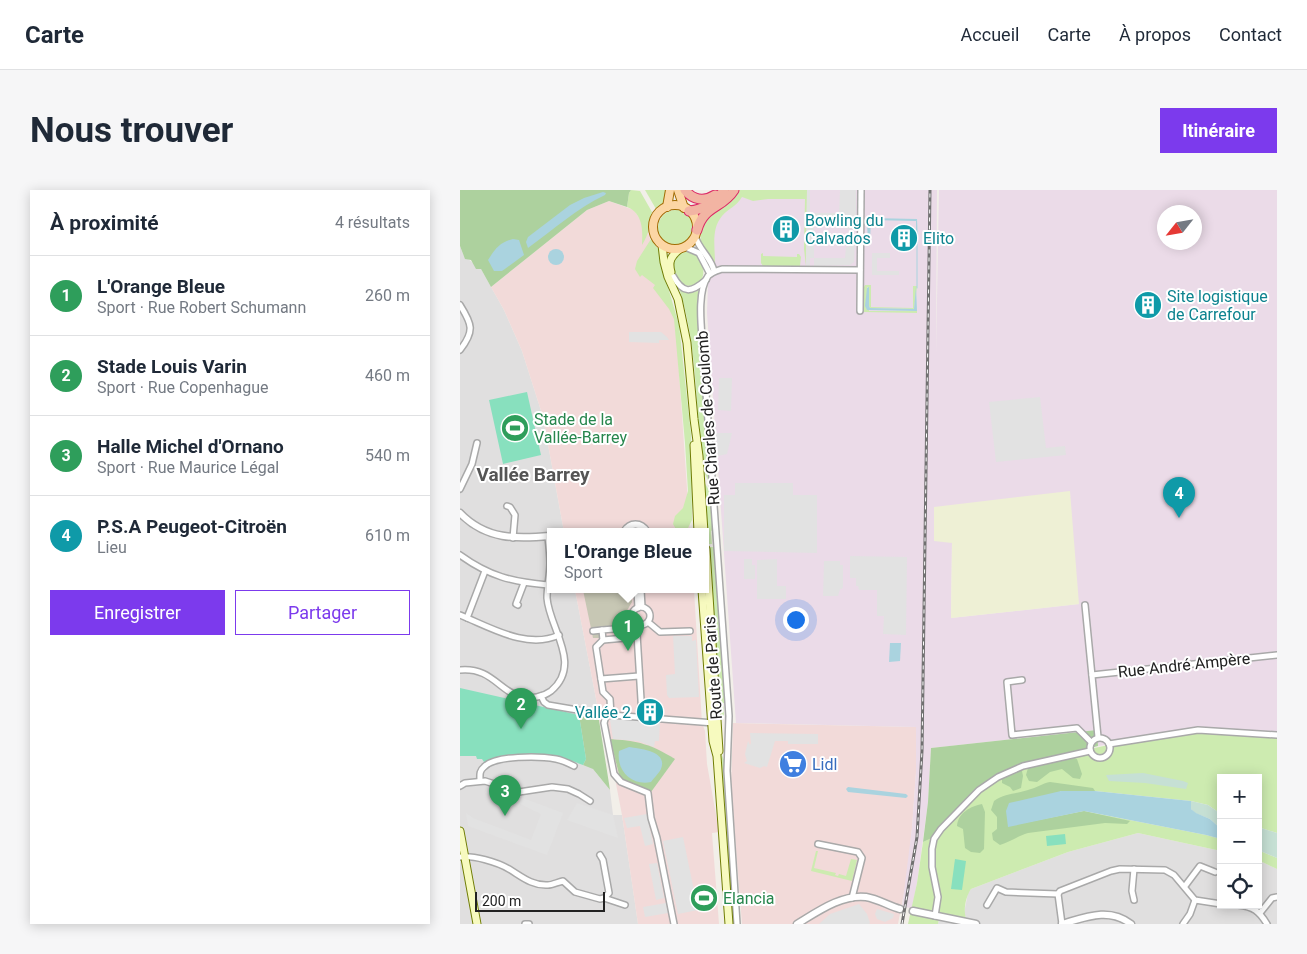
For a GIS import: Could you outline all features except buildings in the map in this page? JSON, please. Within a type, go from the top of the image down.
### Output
[{"type":"highway","points":[[686,190],[695,198],[706,199],[716,195],[720,190]]},
{"type":"highway","points":[[687,209],[699,209],[712,202],[724,190]]},
{"type":"highway","points":[[696,233],[704,214],[726,201],[734,190]]},
{"type":"main road","points":[[667,207],[670,190]]},
{"type":"main road","points":[[673,285],[671,256],[691,242],[696,233],[696,221],[687,209],[678,190]]},
{"type":"main road","points":[[682,248],[672,249],[662,245],[656,238],[654,224],[657,215],[667,207],[673,206],[687,209]]},
{"type":"main road","points":[[662,245],[668,277],[673,285],[683,316],[686,334],[699,456],[704,528]]},
{"type":"main road","points":[[694,419],[698,528]]},
{"type":"main road","name":"Route de Paris","points":[[702,593],[719,752],[717,756],[729,924]]},
{"type":"main road","name":"Route de Paris","points":[[708,593],[715,724]]},
{"type":"main road","points":[[460,831],[462,856],[477,924]]},
{"type":"street","points":[[860,311],[861,190]]},
{"type":"street","points":[[696,233],[697,244],[709,257],[712,273]]},
{"type":"street","points":[[682,248],[698,253],[712,273]]},
{"type":"street","points":[[712,273],[725,269],[860,270]]},
{"type":"street","name":"Rue Charles de Coulomb","points":[[712,273],[706,280],[702,298],[701,317],[729,716],[726,771],[737,924]]},
{"type":"street","points":[[673,276],[678,286],[688,290],[696,288],[706,280]]},
{"type":"street","points":[[460,305],[467,315],[471,327],[468,338],[460,350]]},
{"type":"street","points":[[460,488],[472,464],[478,443]]},
{"type":"street","points":[[507,506],[515,514],[513,538]]},
{"type":"street","points":[[460,513],[483,530],[513,538],[547,537]]},
{"type":"street","points":[[627,528],[636,524],[644,528]]},
{"type":"street","points":[[460,554],[473,565],[505,579],[547,585]]},
{"type":"street","points":[[467,618],[485,571]]},
{"type":"street","points":[[518,605],[516,604],[524,583]]},
{"type":"street","points":[[460,670],[482,673],[518,696],[531,698],[541,696],[554,687],[562,674],[564,652],[560,635],[550,613],[547,593]]},
{"type":"street","points":[[638,593],[640,607]]},
{"type":"street","points":[[640,607],[641,593]]},
{"type":"street","points":[[1085,605],[1098,737]]},
{"type":"street","points":[[640,607],[648,610],[648,622]]},
{"type":"street","points":[[640,607],[633,611],[634,622],[638,625],[644,625],[648,622]]},
{"type":"street","points":[[460,615],[520,638],[543,640],[560,635]]},
{"type":"street","points":[[648,622],[660,632],[690,631]]},
{"type":"street","points":[[638,625],[637,638],[642,716]]},
{"type":"street","points":[[593,631],[625,628]]},
{"type":"street","points":[[602,630],[603,640]]},
{"type":"street","points":[[611,715],[610,699],[603,692],[595,649],[603,640],[637,638]]},
{"type":"street","name":"Rue André Ampère","points":[[1092,675],[1277,655]]},
{"type":"street","points":[[601,680],[639,676]]},
{"type":"street","points":[[1022,680],[1007,682],[1012,735],[1077,728],[1091,742]]},
{"type":"street","points":[[541,696],[548,705],[595,713]]},
{"type":"street","points":[[674,924],[657,838],[653,828],[648,793],[621,782],[614,774],[604,726],[605,718],[611,715],[642,716],[715,724]]},
{"type":"street","points":[[1109,744],[1198,730],[1277,735]]},
{"type":"street","points":[[1090,751],[1091,742],[1098,737]]},
{"type":"street","points":[[1090,751],[1096,757],[1104,757],[1110,750],[1109,744],[1105,739],[1098,737]]},
{"type":"street","points":[[935,916],[938,896],[932,868],[932,849],[934,839],[941,829],[979,790],[998,777],[1022,766],[1090,751]]},
{"type":"street","points":[[480,781],[480,772],[484,766],[498,761],[545,757],[574,766]]},
{"type":"street","points":[[460,786],[465,783],[480,781],[519,792],[552,787],[579,794],[590,801]]},
{"type":"street","points":[[818,844],[858,852],[862,858],[852,898]]},
{"type":"street","points":[[600,855],[603,860],[609,888],[609,893],[604,898]]},
{"type":"street","points":[[462,856],[470,856],[507,868],[536,884],[548,885],[563,881],[580,894],[604,898],[625,905]]},
{"type":"street","points":[[1185,886],[1200,866],[1215,872]]},
{"type":"street","points":[[988,905],[997,888],[1006,892],[1058,894],[1060,891],[1120,868],[1165,870],[1174,875],[1195,900],[1217,903]]},
{"type":"street","points":[[1134,869],[1132,891],[1134,900]]},
{"type":"street","points":[[1058,894],[1062,924],[1103,914],[1118,916],[1131,924]]},
{"type":"street","points":[[797,924],[823,908],[852,898],[866,897],[900,909]]},
{"type":"street","points":[[1260,913],[1272,898],[1277,897]]},
{"type":"street","points":[[1183,924],[1190,914],[1195,900]]},
{"type":"street","points":[[1251,909],[1260,913],[1267,924]]},
{"type":"street","points":[[913,912],[976,924]]},
{"type":"shaded area","points":[[741,190],[937,190],[936,354],[939,190],[1277,190],[1277,735],[1198,730],[1098,746],[1097,730],[931,748],[928,802],[917,883],[912,908],[902,907],[912,828],[916,772],[916,727],[736,723],[707,313],[710,227]],"holes":[[[952,542],[1079,604],[951,618]]]},
{"type":"shaded area","points":[[807,190],[810,190],[810,213],[839,213],[840,190],[856,190],[856,217],[853,217],[852,229],[846,229],[846,223],[814,223],[814,258],[810,258],[810,266],[806,266]]},
{"type":"shaded area","points":[[609,201],[634,210],[647,230],[675,313],[690,528],[563,528],[543,417],[522,351],[504,310],[491,287],[587,210]]},
{"type":"shaded area","points":[[849,239],[855,240],[854,262],[850,265],[814,266],[814,258],[845,258],[846,247],[849,247]]},
{"type":"shaded area","points":[[460,246],[464,256],[481,269],[504,310],[522,351],[543,417],[563,528],[547,528],[547,593],[576,593],[599,720],[579,715],[593,769],[610,790],[613,815],[622,815],[638,924],[460,924]]},
{"type":"shaded area","points":[[872,253],[890,253],[890,258],[877,258],[877,271],[899,271],[899,275],[872,275]]},
{"type":"shaded area","points":[[629,332],[661,332],[669,340],[659,340],[659,343],[629,342]]},
{"type":"shaded area","points":[[719,378],[732,378],[731,411],[718,410]]},
{"type":"shaded area","points":[[1040,397],[1046,448],[1065,446],[1066,455],[996,462],[989,402]]},
{"type":"shaded area","points":[[716,433],[732,433],[727,454],[718,456]]},
{"type":"shaded area","points":[[735,483],[793,483],[793,495],[817,495],[817,553],[724,551],[724,495],[735,495]]},
{"type":"shaded area","points":[[1070,491],[1079,604],[951,618],[952,543],[934,541],[934,507]]},
{"type":"shaded area","points":[[850,556],[907,557],[906,635],[883,634],[884,616],[877,616],[877,590],[859,590],[858,586],[856,586],[856,578],[850,578]]},
{"type":"shaded area","points":[[744,559],[752,559],[752,565],[755,565],[755,579],[744,579]]},
{"type":"shaded area","points":[[777,559],[777,586],[786,586],[786,599],[757,599],[757,560]]},
{"type":"shaded area","points":[[824,561],[840,561],[840,565],[843,565],[843,587],[840,589],[838,596],[823,596]]},
{"type":"shaded area","points":[[576,593],[694,593],[702,723],[705,731],[707,764],[719,832],[712,833],[719,924],[638,924],[622,815],[607,737],[599,720]]},
{"type":"shaded area","points":[[584,593],[631,593],[632,602],[625,614],[628,626],[624,632],[605,633],[605,638],[593,638]]},
{"type":"shaded area","points":[[673,636],[692,636],[692,641],[696,640],[699,697],[669,698],[667,695],[666,675],[675,674]]},
{"type":"shaded area","points":[[612,718],[660,721],[659,741],[655,741],[654,747],[638,741],[613,739],[610,720]]},
{"type":"shaded area","points":[[733,723],[916,727],[916,772],[912,828],[907,877],[898,924],[742,924],[731,786]]},
{"type":"shaded area","points":[[750,733],[818,734],[818,744],[788,744],[788,741],[775,741],[767,767],[760,768],[744,763],[747,761],[745,754],[748,741],[750,745],[751,743]]},
{"type":"shaded area","points":[[1143,773],[1188,783],[1186,789],[1145,783],[1109,781],[1106,775]]},
{"type":"shaded area","points":[[488,785],[563,813],[547,855],[468,826],[466,813],[473,818],[531,840],[541,814],[520,804],[519,807],[485,793]]},
{"type":"shaded area","points":[[1191,801],[1208,805],[1217,811],[1217,825],[1210,819],[1195,813],[1191,809]]},
{"type":"shaded area","points":[[577,803],[613,815],[618,838],[567,820]]},
{"type":"shaded area","points":[[647,814],[653,844],[645,846],[640,826],[627,828],[624,818]]},
{"type":"shaded area","points":[[1262,828],[1277,833],[1277,858],[1262,852]]},
{"type":"shaded area","points":[[1138,833],[1217,850],[1217,909],[1262,909],[1262,862],[1277,869],[1277,924],[938,924],[940,913],[966,918],[964,913],[968,893],[971,889],[1068,852]]},
{"type":"shaded area","points":[[683,837],[698,910],[678,914],[663,841]]},
{"type":"shaded area","points":[[657,863],[664,898],[656,900],[649,864]]},
{"type":"shaded area","points":[[666,903],[668,913],[645,917],[643,907]]},
{"type":"shaded area","points":[[859,904],[867,914],[869,924],[819,924],[830,914]]},
{"type":"shaded area","points":[[877,909],[894,914],[893,918],[885,922],[877,919],[875,914]]},
{"type":"green space","points":[[460,190],[631,190],[627,207],[609,201],[587,210],[491,287],[481,269],[476,269],[471,260],[465,259],[460,246]]},
{"type":"green space","points":[[631,190],[640,191],[652,212],[648,233],[642,245],[641,223],[636,214],[627,207]]},
{"type":"green space","points":[[645,190],[667,190],[665,201],[656,209]]},
{"type":"green space","points":[[737,190],[807,190],[806,266],[804,249],[805,199],[753,201],[742,197],[722,216],[716,227],[714,238],[715,263],[700,243],[702,224]]},
{"type":"green space","points":[[676,210],[683,211],[689,215],[693,221],[693,235],[689,241],[683,245],[676,246],[669,245],[663,241],[659,235],[658,228],[659,221],[663,215],[669,211]]},
{"type":"green space","points":[[651,239],[659,250],[679,325],[691,434],[692,520],[688,528],[675,528],[673,524],[675,516],[683,508],[688,491],[674,319],[653,288],[655,285],[642,275],[640,277],[635,269],[637,261]]},
{"type":"green space","points":[[689,250],[698,256],[703,268],[703,277],[692,286],[684,285],[677,281],[673,275],[673,265],[676,257],[680,253]]},
{"type":"green space","points":[[763,253],[763,256],[797,257],[797,254],[799,254],[801,257],[800,266],[763,266],[761,254]]},
{"type":"green space","points":[[865,285],[871,285],[871,307],[913,308],[913,286],[917,286],[914,309],[870,308],[869,288],[867,287],[869,311],[917,311],[917,313],[863,312]]},
{"type":"green space","points":[[701,286],[697,310],[699,310],[710,484],[701,462],[693,352],[679,288],[690,293],[698,291]]},
{"type":"green space","name":"Stade de la Vallée-Barrey","points":[[527,392],[541,455],[503,464],[489,400]]},
{"type":"green space","points":[[702,478],[711,494],[712,544],[709,544],[709,528],[707,528]]},
{"type":"green space","points":[[709,547],[714,547],[726,703],[723,703],[724,716],[718,716]]},
{"type":"green space","points":[[460,688],[579,715],[586,759],[583,765],[546,756],[509,757],[484,762],[482,759],[477,759],[476,756],[460,756]]},
{"type":"green space","points":[[579,715],[599,720],[610,790],[593,769],[583,765],[586,759]]},
{"type":"green space","points":[[1097,730],[1098,746],[1003,774],[987,783],[936,836],[923,842],[928,802],[931,748]]},
{"type":"green space","points":[[1198,730],[1277,735],[1277,833],[1262,828],[1262,774],[1217,774],[1217,811],[1208,805],[1191,801],[1095,791],[1061,791],[1006,811],[1008,826],[1084,811],[1217,838],[1217,850],[1138,833],[1068,852],[971,889],[966,903],[966,918],[940,913],[938,924],[908,924],[923,842],[942,830],[979,790],[993,780],[1013,771],[1071,753]]},
{"type":"green space","points":[[610,739],[644,744],[675,759],[651,792],[620,778]]},
{"type":"green space","points":[[721,753],[724,760],[735,924],[733,924]]},
{"type":"green space","points":[[1074,758],[1077,759],[1082,774],[1080,779],[1073,778],[1062,769],[1050,772],[1037,782],[1029,781],[1026,775],[1028,768]]},
{"type":"green space","points":[[1022,771],[1023,776],[1021,788],[1013,791],[1002,783],[1002,778]]},
{"type":"green space","points":[[1050,782],[1093,788],[1095,791],[1061,791],[1008,826],[1084,811],[1130,821],[1127,824],[1105,823],[1028,833],[1000,845],[993,840],[992,833],[997,829],[997,817],[991,810],[994,801],[1003,796],[1026,791]]},
{"type":"green space","points":[[982,804],[985,812],[984,849],[980,853],[971,852],[965,848],[963,829],[957,826],[958,821],[966,811]]},
{"type":"green space","points":[[1065,834],[1066,844],[1047,846],[1046,836]]},
{"type":"green space","points":[[816,851],[818,851],[814,868],[836,873],[835,875],[838,876],[839,874],[846,876],[851,859],[857,860],[852,881],[811,871]]},
{"type":"green space","points":[[1262,852],[1277,858],[1277,869],[1262,862]]},
{"type":"green space","points":[[955,859],[966,861],[962,890],[951,889]]},
{"type":"water","points":[[603,192],[606,193],[605,195],[575,213],[528,248],[526,242],[528,237],[570,205]]},
{"type":"water","points":[[871,218],[917,219],[918,243],[916,243],[916,221],[871,220],[870,240],[868,242],[867,223]]},
{"type":"water","points":[[513,239],[519,240],[524,255],[502,271],[494,271],[488,260],[498,246]]},
{"type":"water","points":[[553,249],[559,249],[564,254],[562,263],[553,265],[548,260],[548,254]]},
{"type":"water","points":[[869,287],[870,308],[914,309],[916,287],[917,311],[867,310],[865,306],[867,288]]},
{"type":"water","points":[[890,643],[901,643],[900,661],[889,662]]},
{"type":"water","points":[[629,747],[652,752],[661,758],[661,769],[651,782],[638,782],[627,776],[623,771],[620,765],[619,751]]},
{"type":"water","points":[[848,787],[906,794],[908,796],[906,798],[848,792],[846,789]]},
{"type":"water","points":[[1061,791],[1095,791],[1191,801],[1191,809],[1210,819],[1217,825],[1217,838],[1084,811],[1008,827],[1006,811],[1009,803]]},
{"type":"waterway","points":[[917,243],[917,288]]},
{"type":"tunnel","points":[[900,909],[913,911]]},
{"type":"railway","points":[[902,924],[917,837],[922,751],[930,190]]},
{"type":"place","name":"Bowling du Calvados","points":[[786,229]]},
{"type":"place","name":"Elito","points":[[904,238]]},
{"type":"place","name":"Site logistique de Carrefour","points":[[1148,305]]},
{"type":"place","name":"Stade de la Vallée-Barrey","points":[[515,428]]},
{"type":"place","name":"P.S.A Peugeot-Citroën","points":[[1179,518]]},
{"type":"place","name":"L'Orange Bleue","points":[[628,651]]},
{"type":"place","name":"Vallée 2","points":[[650,712]]},
{"type":"place","name":"Stade Louis Varin","points":[[521,729]]},
{"type":"place","name":"Lidl","points":[[793,764]]},
{"type":"place","name":"Halle Michel d'Ornano","points":[[505,816]]},
{"type":"place","name":"Elancia","points":[[704,898]]},
{"type":"district","name":"Vallée Barrey","points":[[533,474]]}]
